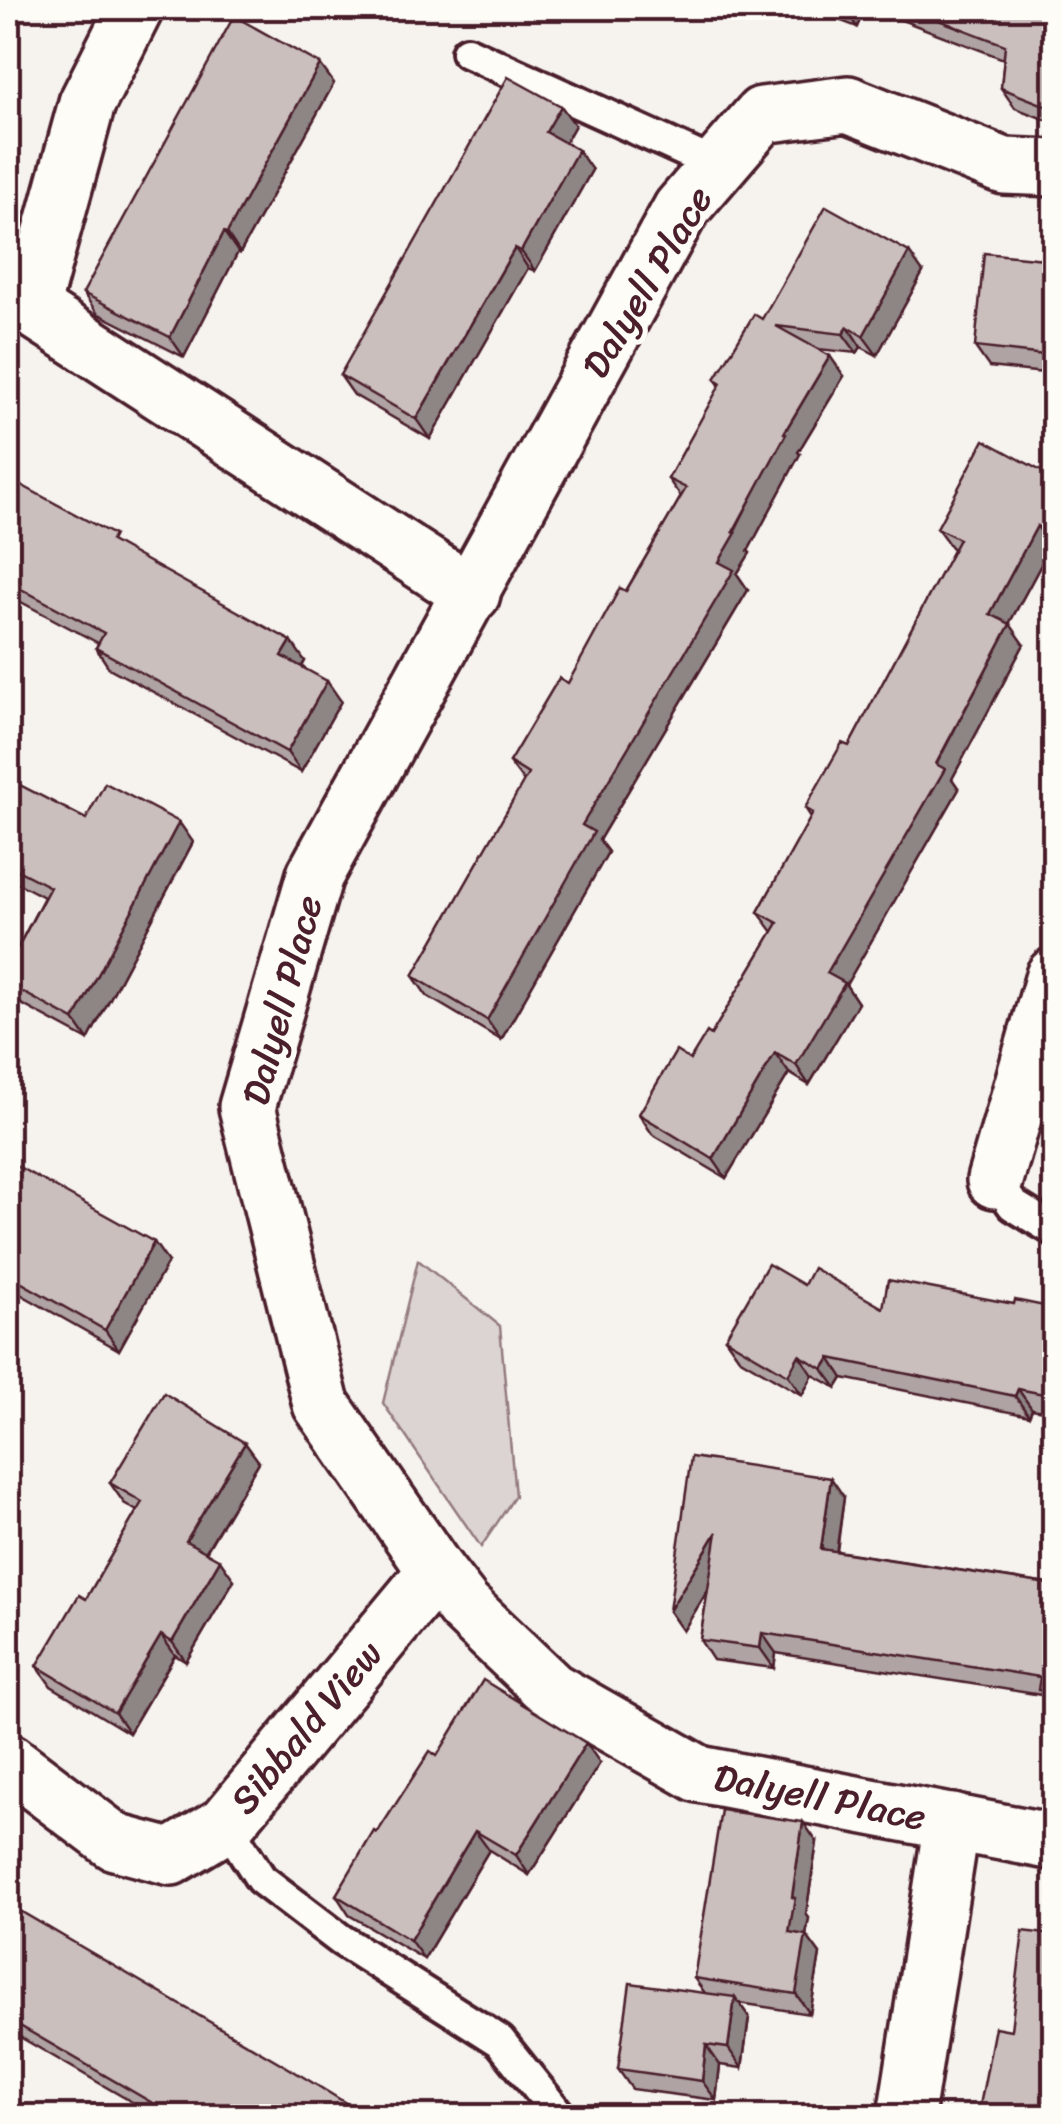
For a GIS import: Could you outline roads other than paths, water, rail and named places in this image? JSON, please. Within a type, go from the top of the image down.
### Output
[{"type":"street","points":[[136,8],[87,103],[19,306],[472,594]]},
{"type":"street","name":"Dalyell Place","points":[[1054,168],[1004,166],[848,104],[762,115],[718,166],[682,209],[315,875],[247,1107],[322,1404],[464,1607],[551,1690],[699,1774],[1054,1842]]},
{"type":"street","points":[[995,1180],[1054,976]]},
{"type":"street","name":"Sibbald View","points":[[8,1762],[115,1842],[172,1857],[226,1824],[436,1571]]},
{"type":"street","points":[[906,2116],[952,1822]]},
{"type":"lane","points":[[467,52],[718,166]]},
{"type":"lane","points":[[995,1180],[1013,1205],[1054,1230]]},
{"type":"lane","points":[[226,1824],[261,1879],[341,1940],[500,2041],[560,2116]]}]
